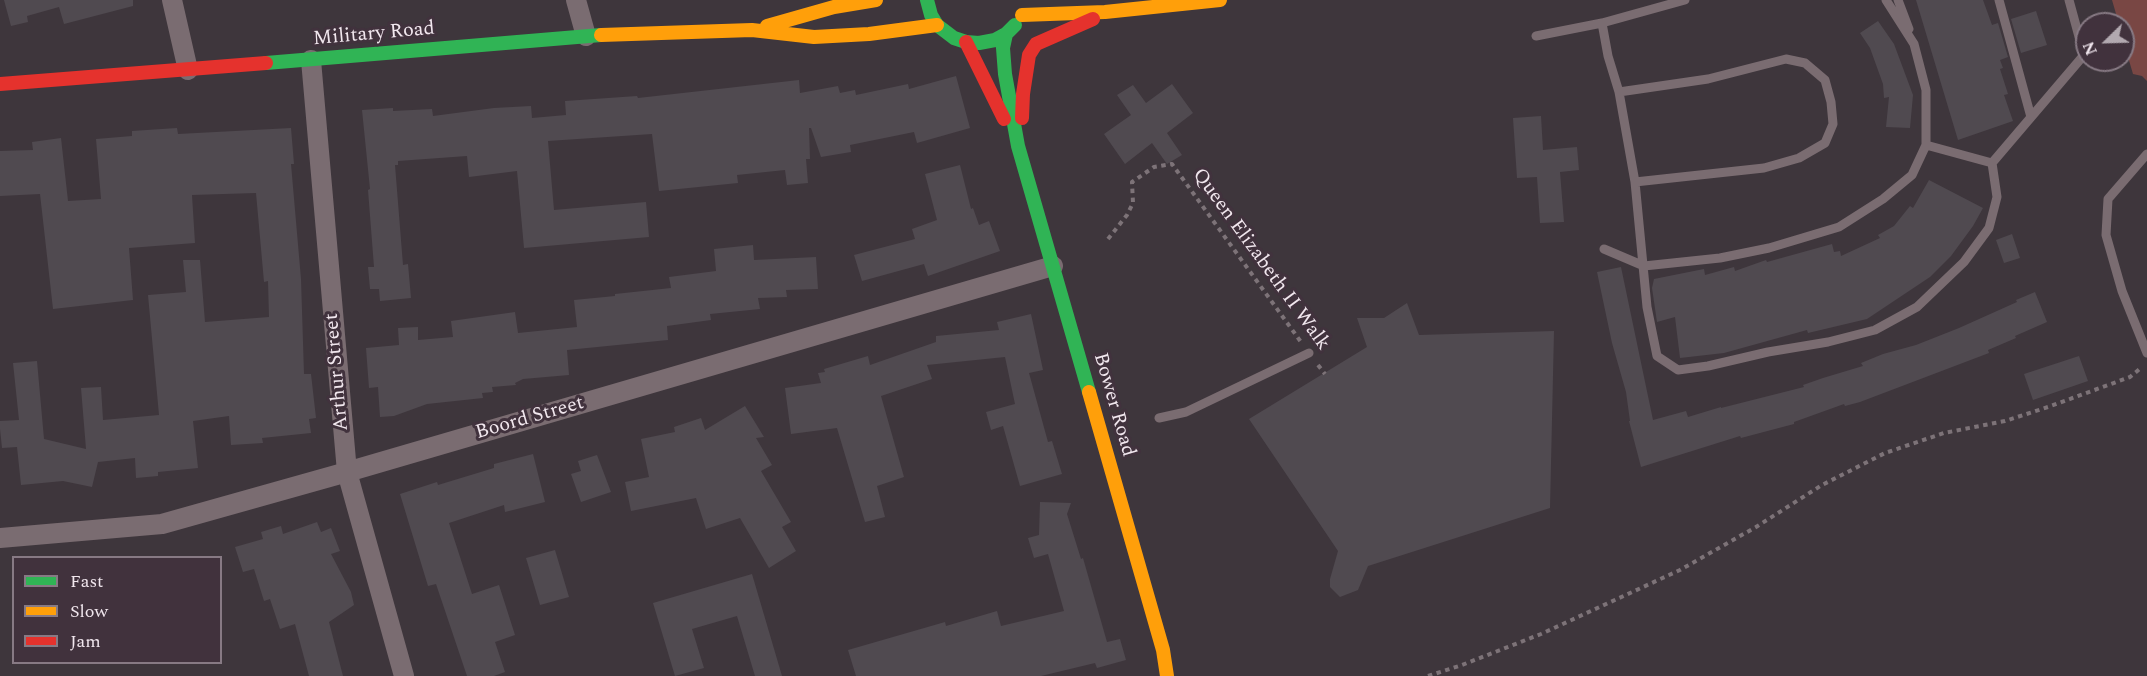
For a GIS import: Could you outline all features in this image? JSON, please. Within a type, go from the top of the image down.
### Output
[{"type":"main road","points":[[834,7],[851,0]]},
{"type":"main road","name":"Military Road","points":[[752,30],[834,7],[876,0]]},
{"type":"main road","points":[[927,0],[931,15],[937,25],[954,38],[980,43],[995,40],[1013,28],[1022,15],[1027,0]]},
{"type":"main road","points":[[1022,15],[1105,12],[1220,0]]},
{"type":"main road","points":[[1018,146],[1028,62],[1032,50],[1036,44],[1053,35],[1080,26],[1105,12]]},
{"type":"main road","name":"Military Road","points":[[0,84],[586,36],[752,30],[814,36],[869,34],[937,25]]},
{"type":"main road","name":"Bower Road","points":[[1006,34],[1003,48],[1005,75],[1018,146],[1163,650],[1167,676]]},
{"type":"main road","name":"Bower Road","points":[[966,42],[1018,146]]},
{"type":"street","points":[[172,0],[188,70]]},
{"type":"street","points":[[576,0],[586,36]]},
{"type":"street","name":"Arthur Street","points":[[311,60],[347,472],[404,676]]},
{"type":"street","name":"Boord Street","points":[[0,538],[162,524],[1053,266]]},
{"type":"lane","points":[[1536,36],[1602,23],[1684,0]]},
{"type":"lane","points":[[1886,0],[1914,44]]},
{"type":"lane","points":[[1604,249],[1644,266],[1720,258],[1769,248],[1839,227],[1883,199],[1912,175],[1926,145],[1926,90],[1899,0]]},
{"type":"lane","points":[[1998,0],[2031,117]]},
{"type":"lane","points":[[1602,23],[1608,57],[1619,92],[1635,182],[1647,307],[1657,356],[1678,370],[1828,342],[1875,330],[1917,307],[1964,262],[1989,228],[1997,197],[1992,163],[2084,55],[2068,0]]},
{"type":"lane","points":[[1619,92],[1708,79],[1786,59],[1805,63],[1826,80],[1831,102],[1833,124],[1825,143],[1799,158],[1764,168],[1635,182]]},
{"type":"lane","points":[[1926,145],[1992,163]]},
{"type":"lane","points":[[2147,154],[2108,199],[2106,235],[2122,291],[2147,353]]},
{"type":"lane","points":[[1159,418],[1186,412],[1309,353]]},
{"type":"path","name":"Queen Elizabeth II Walk","points":[[1108,239],[1127,215],[1133,203],[1132,182],[1154,166],[1172,164],[1324,374]]},
{"type":"path","points":[[1428,676],[1541,634],[1680,570],[1756,527],[1822,485],[1885,453],[1944,433],[2005,421],[2080,396],[2130,377],[2147,363]]},
{"type":"shaded area","points":[[2112,0],[2147,0],[2147,81],[2132,72],[2135,72],[2135,12],[2116,12]]},
{"type":"building","points":[[4,0],[133,0],[133,6],[64,24],[59,7],[27,16],[28,22],[11,26]]},
{"type":"building","points":[[1916,0],[1983,0],[1992,25],[1998,23],[2008,57],[2000,60],[2003,68],[2000,69],[2008,94],[2004,95],[2013,121],[1958,140]]},
{"type":"building","points":[[2036,11],[2047,45],[2021,53],[2011,19]]},
{"type":"building","points":[[1878,21],[1894,44],[1913,95],[1910,128],[1886,127],[1889,97],[1884,98],[1883,84],[1870,48],[1860,33]]},
{"type":"building","points":[[956,76],[970,128],[917,143],[914,132],[850,145],[851,152],[821,157],[811,128],[809,128],[810,159],[806,159],[808,183],[787,185],[785,170],[737,175],[738,183],[659,191],[652,134],[548,141],[554,210],[646,202],[649,237],[524,248],[517,171],[469,177],[467,156],[398,161],[398,165],[395,165],[403,265],[408,264],[411,298],[380,301],[379,289],[370,289],[368,267],[374,267],[368,190],[370,189],[362,110],[432,109],[433,116],[531,106],[532,118],[566,115],[565,101],[637,96],[638,98],[799,80],[800,93],[838,86],[840,93],[855,90],[856,95],[908,84],[909,89]]},
{"type":"building","points":[[1172,84],[1193,113],[1167,133],[1182,155],[1167,164],[1152,143],[1125,164],[1104,134],[1131,115],[1117,95],[1133,85],[1146,103]]},
{"type":"building","points":[[1541,116],[1543,150],[1577,147],[1579,170],[1560,172],[1564,222],[1540,223],[1537,177],[1517,178],[1513,118]]},
{"type":"building","points":[[177,128],[178,134],[291,128],[294,164],[291,164],[301,279],[304,374],[311,374],[316,418],[309,419],[311,433],[262,438],[263,443],[231,445],[229,416],[193,421],[198,468],[158,472],[158,476],[136,478],[135,458],[98,462],[92,487],[63,481],[21,485],[17,447],[2,448],[0,429],[0,421],[19,420],[13,363],[37,361],[44,439],[86,449],[81,388],[101,387],[103,420],[159,415],[148,295],[186,292],[183,260],[200,260],[205,322],[269,317],[268,281],[264,282],[256,193],[192,195],[195,243],[129,248],[133,300],[53,309],[40,194],[0,196],[0,151],[33,150],[32,142],[61,138],[68,201],[101,199],[96,139],[132,136],[132,131]]},
{"type":"building","points":[[960,165],[971,209],[973,208],[979,225],[989,221],[1000,251],[928,276],[924,264],[862,281],[854,255],[915,239],[912,229],[937,220],[925,174]]},
{"type":"building","points":[[1929,180],[1983,208],[1951,256],[1930,277],[1867,319],[1808,333],[1807,330],[1724,353],[1680,358],[1675,317],[1657,322],[1652,288],[1654,279],[1704,269],[1705,275],[1734,267],[1735,271],[1766,260],[1767,262],[1832,244],[1834,252],[1840,251],[1841,256],[1880,238],[1878,235],[1894,226],[1910,206],[1913,208]]},
{"type":"building","points":[[2012,234],[2020,258],[2004,263],[1996,240]]},
{"type":"building","points":[[753,245],[754,260],[816,257],[818,289],[786,290],[787,297],[758,298],[760,309],[710,314],[711,320],[667,326],[668,340],[567,350],[569,375],[523,379],[515,383],[516,385],[492,387],[493,392],[482,393],[483,398],[427,404],[394,416],[380,417],[378,387],[369,388],[366,348],[399,345],[398,328],[418,327],[418,340],[453,337],[451,321],[515,312],[518,333],[577,327],[574,300],[671,288],[669,277],[716,271],[714,249]]},
{"type":"building","points":[[1621,267],[1653,420],[1686,411],[1688,417],[1804,387],[1803,385],[1863,366],[1861,363],[1883,354],[1916,345],[1959,328],[2035,292],[2047,322],[1988,350],[1989,353],[1860,402],[1845,406],[1844,404],[1794,422],[1794,424],[1741,438],[1740,436],[1641,467],[1629,421],[1626,392],[1612,343],[1597,272]]},
{"type":"building","points":[[1407,303],[1419,335],[1554,331],[1550,508],[1368,566],[1358,590],[1340,597],[1330,587],[1338,551],[1249,419],[1367,347],[1357,318],[1384,318]]},
{"type":"building","points":[[1031,314],[1043,370],[1029,373],[1048,442],[1052,441],[1062,474],[1020,486],[1003,426],[991,430],[986,412],[1015,404],[1005,357],[927,365],[932,379],[881,396],[904,477],[877,486],[885,517],[865,522],[837,428],[791,434],[785,388],[821,383],[818,373],[825,372],[824,369],[868,356],[870,365],[936,342],[936,336],[999,330],[997,322]]},
{"type":"building","points":[[2079,356],[2088,381],[2033,400],[2024,374]]},
{"type":"building","points":[[745,406],[764,437],[756,438],[772,465],[761,471],[791,522],[782,527],[796,551],[769,568],[740,518],[706,529],[696,498],[631,511],[625,482],[649,477],[641,439],[675,432],[674,427],[701,418],[705,430]]},
{"type":"building","points":[[533,454],[545,502],[505,512],[504,505],[449,523],[472,594],[499,585],[515,635],[495,642],[505,672],[494,676],[467,676],[436,584],[428,586],[400,494],[437,482],[438,485],[494,468],[494,464]]},
{"type":"building","points":[[597,455],[611,492],[581,502],[571,474],[581,471],[578,461]]},
{"type":"building","points":[[1040,502],[1071,503],[1067,514],[1081,559],[1083,558],[1107,642],[1120,639],[1126,660],[1097,668],[1095,663],[1041,676],[856,676],[848,650],[945,622],[946,626],[997,611],[1001,626],[1064,611],[1048,554],[1034,558],[1028,538],[1039,535]]},
{"type":"building","points":[[317,522],[321,532],[331,528],[340,551],[331,554],[351,592],[354,605],[329,622],[343,676],[309,676],[295,624],[280,629],[270,599],[264,601],[254,569],[243,572],[235,547],[263,539],[261,532],[281,526],[283,534]]},
{"type":"building","points":[[555,550],[569,597],[540,605],[526,558]]},
{"type":"building","points":[[752,574],[782,676],[755,676],[737,616],[692,629],[704,668],[675,676],[653,603]]},
{"type":"traffic: fast","points":[[927,0],[931,15],[937,25],[954,38],[966,42],[979,43],[995,40],[1015,25]]},
{"type":"traffic: fast","points":[[1006,34],[1003,48],[1005,74],[1018,146],[1089,392]]},
{"type":"traffic: fast","points":[[266,63],[601,35]]},
{"type":"traffic: slow","points":[[767,26],[834,7],[876,0]]},
{"type":"traffic: slow","points":[[1022,15],[1105,12],[1220,0]]},
{"type":"traffic: slow","points":[[601,35],[752,30],[814,37],[869,34],[937,25]]},
{"type":"traffic: slow","points":[[1089,392],[1163,650],[1167,676]]},
{"type":"traffic: jam","points":[[1022,118],[1029,55],[1036,44],[1093,19]]},
{"type":"traffic: jam","points":[[966,42],[1004,119]]},
{"type":"traffic: jam","points":[[0,84],[266,63]]}]
